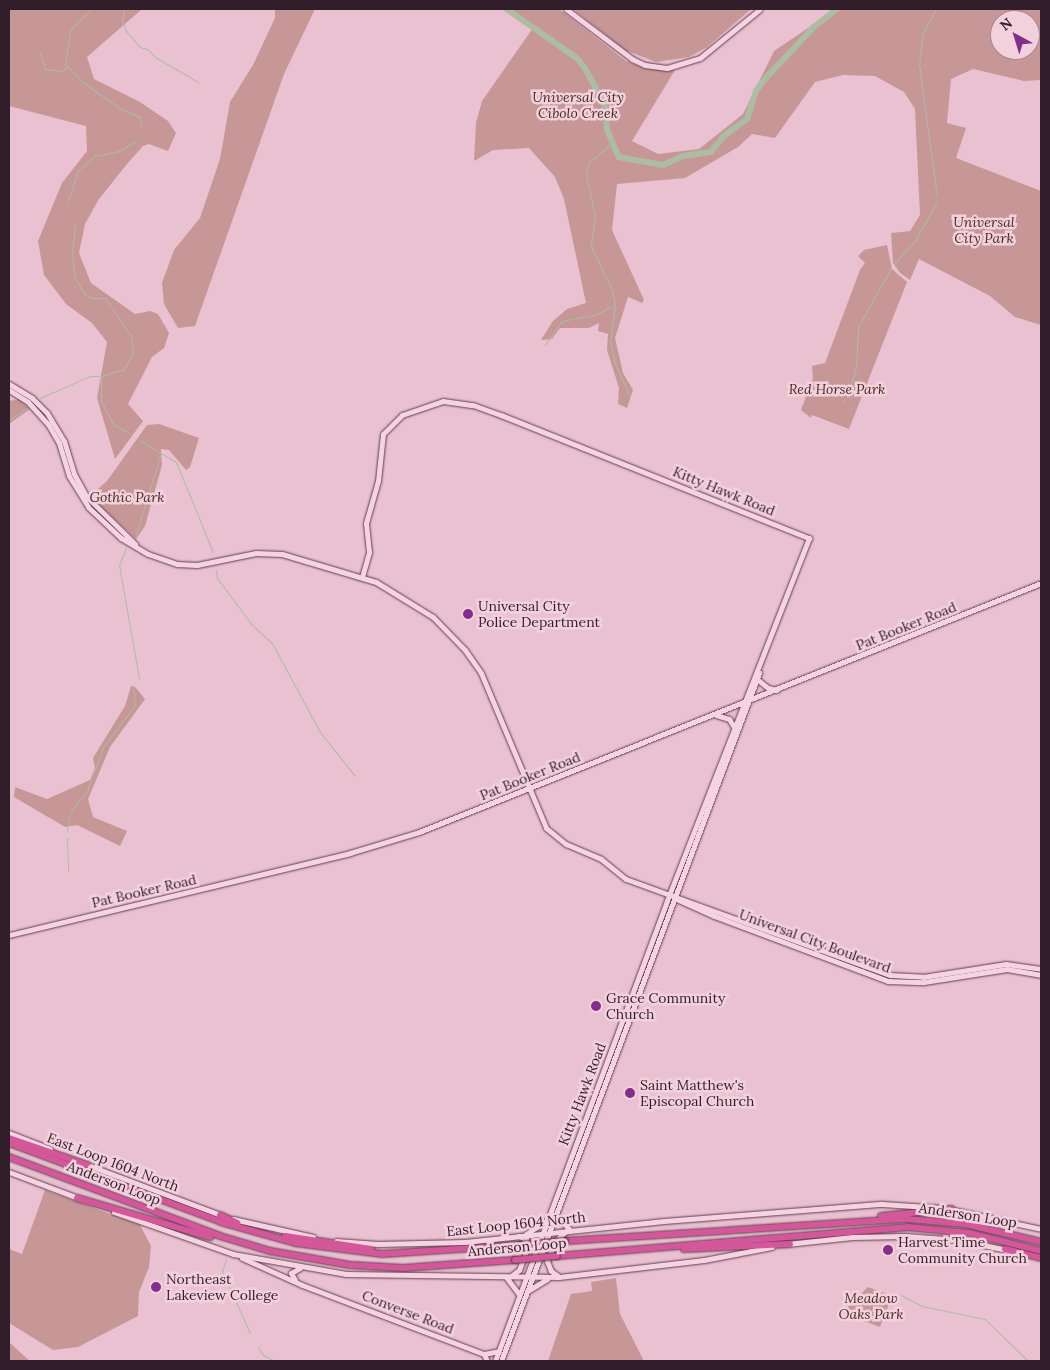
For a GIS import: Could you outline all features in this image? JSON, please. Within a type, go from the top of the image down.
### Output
[{"type":"highway","points":[[9,1138],[87,1165]]},
{"type":"highway","name":"Anderson Loop","points":[[9,1143],[221,1222],[270,1237],[356,1252],[440,1252],[848,1221],[931,1220],[1011,1233],[1041,1242]]},
{"type":"highway","name":"Anderson Loop","points":[[9,1157],[244,1244],[350,1265],[403,1268],[907,1227],[969,1233],[1041,1251]]},
{"type":"highway","points":[[77,1198],[244,1244]]},
{"type":"highway","points":[[848,1221],[952,1209]]},
{"type":"highway","points":[[220,1215],[261,1231],[313,1241],[372,1250],[440,1252]]},
{"type":"highway","points":[[588,1254],[790,1244]]},
{"type":"highway","points":[[1005,1249],[1041,1259]]},
{"type":"main road","points":[[566,9],[632,59],[645,65],[667,68],[700,58],[760,9]]},
{"type":"main road","name":"Universal City Boulevard","points":[[9,384],[32,398],[47,412],[64,441],[74,474],[86,496],[136,546]]},
{"type":"main road","name":"Universal City Boulevard","points":[[9,390],[28,402],[48,424],[59,443],[69,476],[88,507],[121,538],[157,558],[177,564],[211,564],[239,556],[270,553],[362,577],[416,604],[465,650],[484,680],[543,823],[559,839],[601,859],[632,882],[672,897],[678,902],[873,976],[911,983],[1006,964],[1041,969]]},
{"type":"main road","name":"Kitty Hawk Road","points":[[362,577],[368,562],[366,523],[378,481],[380,442],[389,425],[402,415],[442,401],[474,405],[501,415],[809,538],[760,668],[734,727],[723,761]]},
{"type":"main road","name":"Pat Booker Road","points":[[9,935],[350,852],[419,832],[1041,583]]},
{"type":"main road","name":"Kitty Hawk Road","points":[[497,1360],[525,1277],[745,703],[758,680],[760,668]]},
{"type":"main road","points":[[758,680],[768,688],[777,690]]},
{"type":"main road","points":[[715,714],[729,719],[734,727]]},
{"type":"main road","name":"Kitty Hawk Road","points":[[497,1360],[533,1278],[672,897]]},
{"type":"main road","name":"Universal City Boulevard","points":[[959,973],[1016,969],[1041,974]]},
{"type":"main road","name":"East Loop 1604 North","points":[[9,1133],[87,1165],[220,1215],[310,1237],[378,1244],[465,1242],[568,1230],[858,1205],[952,1209],[1041,1230]]},
{"type":"main road","points":[[9,1172],[233,1254],[346,1274],[559,1277],[704,1260],[790,1244],[853,1237],[906,1236],[1005,1249]]},
{"type":"main road","points":[[556,1215],[559,1222],[568,1230],[554,1241],[547,1261],[551,1271],[559,1277]]},
{"type":"main road","points":[[525,1235],[547,1221]]},
{"type":"main road","points":[[507,1277],[519,1270],[528,1247],[526,1239],[518,1236]]},
{"type":"main road","name":"Converse Road","points":[[233,1254],[323,1292],[497,1360]]},
{"type":"main road","name":"Converse Road","points":[[304,1267],[292,1271],[291,1277],[323,1292]]},
{"type":"main road","points":[[507,1277],[519,1294]]},
{"type":"main road","points":[[527,1292],[550,1277]]},
{"type":"main road","points":[[487,1361],[484,1354],[493,1354],[499,1350]]},
{"type":"green space","points":[[9,9],[142,9],[87,57],[94,79],[140,102],[168,121],[176,133],[168,151],[149,144],[143,146],[127,164],[99,199],[85,224],[79,253],[91,283],[135,314],[150,311],[158,314],[169,333],[164,348],[152,357],[128,404],[143,421],[115,459],[97,398],[107,342],[92,323],[66,304],[44,275],[38,241],[62,183],[87,151],[86,126],[9,106]]},
{"type":"green space","points":[[275,9],[315,9],[284,74],[195,326],[178,328],[164,304],[162,283],[174,250],[200,218],[220,159],[230,102],[253,65],[275,18]]},
{"type":"green space","name":"Universal City Cibolo Creek","points":[[509,9],[559,9],[626,61],[647,69],[675,70],[632,141],[658,154],[699,149],[743,114],[774,51],[826,16],[844,9],[1041,9],[1041,80],[1024,81],[973,69],[951,79],[947,123],[966,128],[956,158],[1041,191],[1041,325],[1015,317],[990,296],[919,259],[910,280],[900,273],[893,263],[891,233],[910,231],[920,215],[915,109],[904,92],[875,76],[843,75],[815,82],[775,138],[752,134],[738,147],[685,178],[617,184],[612,230],[644,300],[642,303],[628,297],[615,338],[623,373],[633,390],[627,408],[618,404],[619,388],[607,350],[608,334],[598,331],[599,323],[589,328],[560,328],[552,339],[541,340],[553,321],[567,309],[586,303],[564,199],[555,177],[529,148],[493,150],[474,161],[476,123],[482,101],[533,28]]},
{"type":"green space","points":[[573,9],[751,9],[707,47],[689,57],[656,62],[625,50]]},
{"type":"green space","name":"Red Horse Park","points":[[887,245],[892,269],[907,282],[849,429],[812,415],[811,418],[801,410],[813,378],[812,366],[825,363],[860,270],[865,263],[858,256],[864,250]]},
{"type":"green space","points":[[19,399],[30,409],[9,424],[9,401]]},
{"type":"green space","name":"Gothic Park","points":[[159,424],[199,438],[190,467],[186,470],[169,450],[161,449],[162,465],[145,526],[136,539],[90,496],[107,481],[147,425]]},
{"type":"green space","points":[[131,686],[135,687],[145,699],[110,747],[88,799],[93,817],[127,831],[120,846],[77,825],[65,827],[14,797],[15,787],[47,799],[90,780],[95,768],[93,758],[125,706]]},
{"type":"green space","points":[[45,1190],[140,1225],[151,1246],[149,1267],[139,1292],[138,1316],[78,1347],[53,1350],[9,1323],[9,1249],[22,1254]]},
{"type":"green space","points":[[616,1278],[620,1314],[644,1361],[548,1361],[571,1294],[592,1291],[591,1282]]},
{"type":"green space","name":"Meadow Oaks Park","points":[[868,1287],[892,1296],[880,1327],[848,1315],[846,1309]]},
{"type":"green space","points":[[9,1342],[22,1354],[30,1361],[9,1361]]},
{"type":"waterway","points":[[91,9],[70,30],[65,64],[84,83],[121,109],[140,117],[141,127]]},
{"type":"waterway","points":[[124,9],[122,21],[126,31],[140,47],[149,50],[155,57],[198,82]]},
{"type":"waterway","points":[[507,9],[577,58],[585,68],[605,104],[608,131],[619,157],[663,165],[683,156],[711,152],[724,136],[747,119],[756,91],[765,79],[814,27],[837,9]]},
{"type":"waterway","points":[[936,9],[923,32],[919,64],[937,197]]},
{"type":"waterway","points":[[40,52],[45,69],[61,71],[67,67]]},
{"type":"waterway","points":[[68,201],[78,171],[94,156],[119,151],[136,141]]},
{"type":"waterway","points":[[612,143],[589,162],[586,175],[595,216],[591,246],[612,290],[615,305],[610,340],[614,361],[629,395]]},
{"type":"waterway","points":[[894,264],[915,241],[937,201]]},
{"type":"waterway","points":[[75,225],[72,254],[75,277],[84,294],[91,298],[105,298],[131,336],[133,352],[124,369],[101,376],[101,401],[114,425],[129,433]]},
{"type":"waterway","points":[[847,397],[856,368],[858,327],[891,268]]},
{"type":"waterway","points":[[545,345],[562,321],[597,314],[614,305]]},
{"type":"waterway","points":[[40,398],[90,376],[101,376]]},
{"type":"waterway","points":[[9,420],[28,407]]},
{"type":"waterway","points":[[141,441],[176,462],[213,552]]},
{"type":"waterway","points":[[136,534],[160,456]]},
{"type":"waterway","points":[[126,548],[119,565],[139,678]]},
{"type":"waterway","points":[[216,570],[217,578],[252,625],[272,643],[320,732],[355,776]]},
{"type":"waterway","points":[[67,831],[70,812],[87,791],[103,747],[135,705],[133,685]]},
{"type":"waterway","points":[[67,838],[68,871]]},
{"type":"waterway","points":[[226,1259],[222,1271],[250,1333]]},
{"type":"waterway","points":[[901,1295],[922,1306],[985,1319],[1028,1361]]},
{"type":"waterway","points":[[258,1347],[263,1355],[275,1361]]},
{"type":"place","name":"Universal City Police Department","points":[[468,614]]},
{"type":"place","name":"Grace Community Church","points":[[596,1006]]},
{"type":"place","name":"Saint Matthew's Episcopal Church","points":[[630,1093]]},
{"type":"place","name":"Harvest Time Community Church","points":[[888,1250]]},
{"type":"place","name":"Northeast Lakeview College","points":[[156,1287]]},
{"type":"park label","name":"Universal City Park","points":[[984,230]]}]
